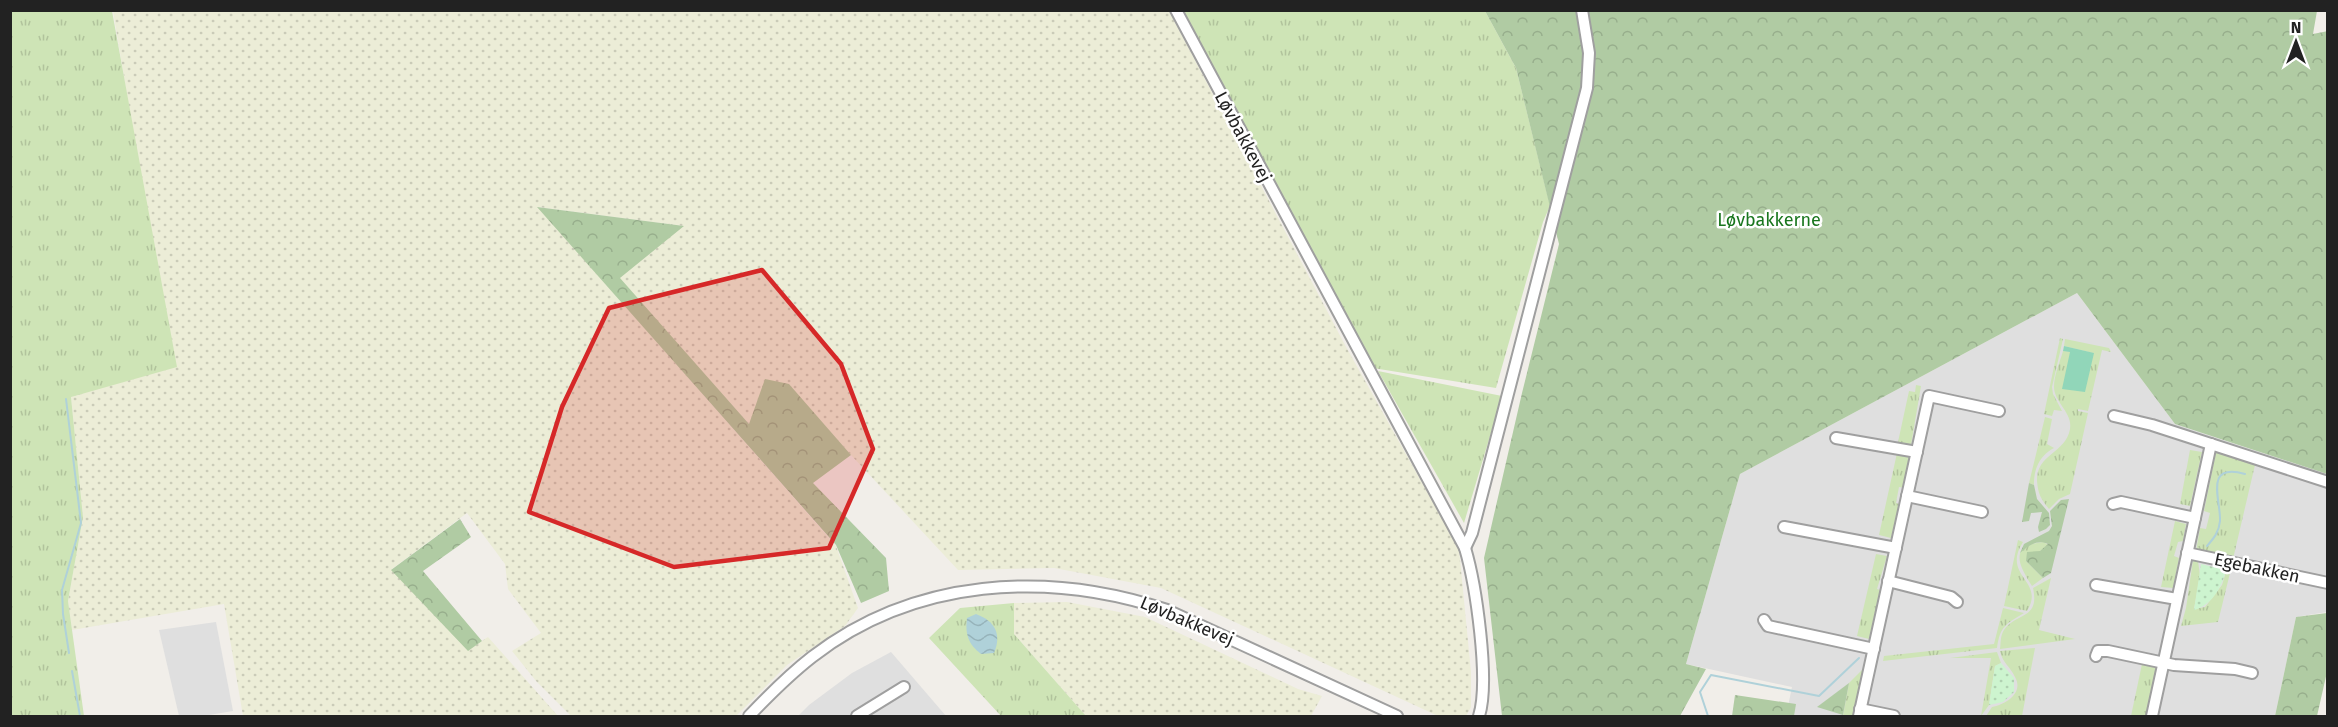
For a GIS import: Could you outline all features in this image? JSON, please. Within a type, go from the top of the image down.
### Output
[{"type":"street","name":"Løvbakkevej","points":[[1176,10],[1465,548],[1473,574],[1483,676],[1483,697],[1479,717]]},
{"type":"street","points":[[1465,548],[1472,533],[1587,87],[1589,53],[1582,10]]},
{"type":"street","points":[[1894,717],[1860,713],[1929,396],[1999,411]]},
{"type":"street","points":[[2114,416],[2152,425],[2328,482]]},
{"type":"street","points":[[1836,438],[1917,452]]},
{"type":"street","points":[[2152,717],[2211,444]]},
{"type":"street","points":[[1907,496],[1982,512]]},
{"type":"street","points":[[2113,504],[2121,502],[2195,518]]},
{"type":"street","points":[[1784,527],[1896,548]]},
{"type":"street","name":"Egebakken","points":[[2187,553],[2328,583]]},
{"type":"street","points":[[1888,581],[1951,597],[1957,602]]},
{"type":"street","name":"Løvbakkevej","points":[[749,717],[775,688],[812,657],[841,637],[878,618],[910,605],[942,596],[975,589],[1014,585],[1085,589],[1130,598],[1167,610],[1397,717]]},
{"type":"street","points":[[2096,585],[2177,599]]},
{"type":"street","points":[[1764,620],[1768,626],[1874,649]]},
{"type":"street","points":[[2096,656],[2098,651],[2109,651],[2163,663],[2235,669],[2252,673]]},
{"type":"street","points":[[857,717],[904,687]]},
{"type":"highlighted area","points":[[762,270],[841,364],[873,449],[829,548],[674,567],[529,512],[562,407],[609,308]]},
{"type":"shaded area","points":[[2077,293],[2175,424],[2327,474],[2327,612],[2296,617],[2275,716],[1786,716],[1792,687],[1686,664],[1740,474]]},
{"type":"shaded area","points":[[216,622],[233,711],[203,716],[179,716],[159,630]]},
{"type":"shaded area","points":[[891,652],[946,716],[798,716],[852,673]]},
{"type":"green space","points":[[10,11],[112,11],[177,367],[71,397],[83,517],[68,601],[84,716],[11,716]]},
{"type":"green space","points":[[113,11],[1169,11],[1345,345],[1459,549],[1471,672],[1471,707],[1466,716],[1438,716],[1161,588],[1054,568],[958,570],[789,385],[749,424],[619,278],[683,226],[538,207],[836,546],[858,608],[845,626],[787,665],[736,716],[571,716],[536,681],[512,651],[541,633],[508,589],[505,564],[467,513],[392,569],[468,650],[488,637],[558,716],[243,716],[224,604],[72,630],[68,601],[83,517],[71,397],[135,143]]},
{"type":"green space","points":[[1184,11],[1485,11],[1516,68],[1550,206],[1543,222],[1496,388],[1373,368]]},
{"type":"green space","name":"Løvbakkerne","points":[[1485,11],[2317,11],[2313,34],[2328,31],[2327,474],[2175,424],[2077,293],[1740,474],[1686,664],[1706,669],[1680,716],[1502,716],[1484,558],[1559,244],[1516,68]]},
{"type":"green space","points":[[537,207],[684,226],[620,278],[749,424],[765,379],[789,384],[851,455],[813,483],[886,558],[889,591],[861,603],[836,545]]},
{"type":"green space","points":[[2060,338],[2063,339],[2052,387],[2062,411],[2054,410],[2052,416],[2044,414]]},
{"type":"green space","points":[[2065,339],[2109,348],[2111,352],[2102,350],[2088,411],[2078,409],[2078,411],[2088,413],[2070,494],[2059,499],[2049,509],[2039,493],[2038,472],[2046,459],[2063,443],[2070,429],[2069,418],[2055,392],[2056,373],[2063,351],[2093,353],[2064,346]]},
{"type":"green space","points":[[2064,346],[2094,353],[2085,392],[2062,389],[2070,352],[2063,351]]},
{"type":"green space","points":[[1378,371],[1502,396],[1464,523]]},
{"type":"green space","points":[[1916,385],[1921,386],[1911,445],[1898,442],[1909,391],[1915,392]]},
{"type":"green space","points":[[2045,417],[2052,419],[2047,444],[2054,448],[2038,464],[2034,485],[2029,483]]},
{"type":"green space","points":[[2190,450],[2202,452],[2190,506],[2180,504]]},
{"type":"green space","points":[[2216,452],[2255,465],[2233,559],[2196,551],[2200,528],[2206,529],[2210,513],[2204,511]]},
{"type":"green space","points":[[1897,453],[1911,457],[1905,488],[1899,487],[1896,503],[1899,504],[1891,538],[1879,535]]},
{"type":"green space","points":[[2029,483],[2034,485],[2037,499],[2049,513],[2050,525],[2039,532],[2042,512],[2031,513],[2029,521],[2022,522]]},
{"type":"green space","points":[[2069,499],[2051,573],[2043,578],[2026,561],[2027,552],[2040,551],[2048,544],[2036,543],[2020,553],[2024,544],[2049,531],[2052,526],[2050,511],[2061,500]]},
{"type":"green space","points":[[460,519],[471,537],[423,571],[482,641],[468,651],[391,570]]},
{"type":"green space","points":[[2175,521],[2186,524],[2183,541],[2178,542],[2174,556],[2179,558],[2173,588],[2161,587]]},
{"type":"green space","points":[[2018,540],[2023,542],[2017,563],[2031,592],[2031,601],[2027,611],[2004,606]]},
{"type":"green space","points":[[2043,542],[2049,545],[2026,561],[2043,578],[2032,586],[2020,563],[2021,552],[2025,547]]},
{"type":"green space","points":[[1876,554],[1887,556],[1877,589],[1880,590],[1869,639],[1857,636]]},
{"type":"green space","points":[[2193,560],[2198,561],[2200,575],[2194,609],[2205,607],[2222,585],[2226,572],[2230,573],[2218,622],[2181,626],[2186,608]]},
{"type":"green space","points":[[2201,564],[2226,570],[2222,583],[2211,600],[2194,610]]},
{"type":"green space","points":[[2051,578],[2039,630],[2075,639],[2000,649],[2004,630],[2009,624],[2030,611],[2033,606],[2033,588]]},
{"type":"green space","points":[[1067,602],[1145,617],[1298,689],[1322,696],[1311,716],[1086,716],[1014,634],[1014,603]]},
{"type":"green space","points":[[1014,603],[1014,634],[1086,716],[1001,716],[929,638],[960,608]]},
{"type":"green space","points":[[2003,608],[2024,613],[2005,626],[1997,648],[1883,661],[1884,656],[1994,644]]},
{"type":"green space","points":[[2327,613],[2327,672],[2317,716],[2275,716],[2296,617]]},
{"type":"green space","points":[[2035,648],[2022,716],[1986,716],[1992,707],[2012,697],[2017,688],[2015,677],[2000,651]]},
{"type":"green space","points":[[1997,652],[2001,663],[1995,666],[1989,705],[1981,716],[1991,658],[1950,658]]},
{"type":"green space","points":[[2001,663],[2014,678],[2014,692],[2003,702],[1989,705],[1995,666]]},
{"type":"green space","points":[[2142,664],[2156,668],[2146,716],[2131,716]]},
{"type":"green space","points":[[1864,668],[1853,716],[1843,716],[1849,683]]},
{"type":"green space","points":[[1849,683],[1843,715],[1817,707]]},
{"type":"green space","points":[[1735,695],[1796,704],[1794,716],[1732,716]]},
{"type":"water","points":[[976,614],[988,620],[995,629],[997,640],[994,653],[981,654],[968,638],[967,618]]},
{"type":"waterway","points":[[66,399],[81,523],[62,590],[69,653]]},
{"type":"waterway","points":[[2207,546],[2216,535],[2220,521],[2217,494],[2219,478],[2224,473],[2245,474]]},
{"type":"waterway","points":[[1708,716],[1700,692],[1711,675],[1819,696],[1859,658]]},
{"type":"waterway","points":[[72,671],[80,716]]}]
